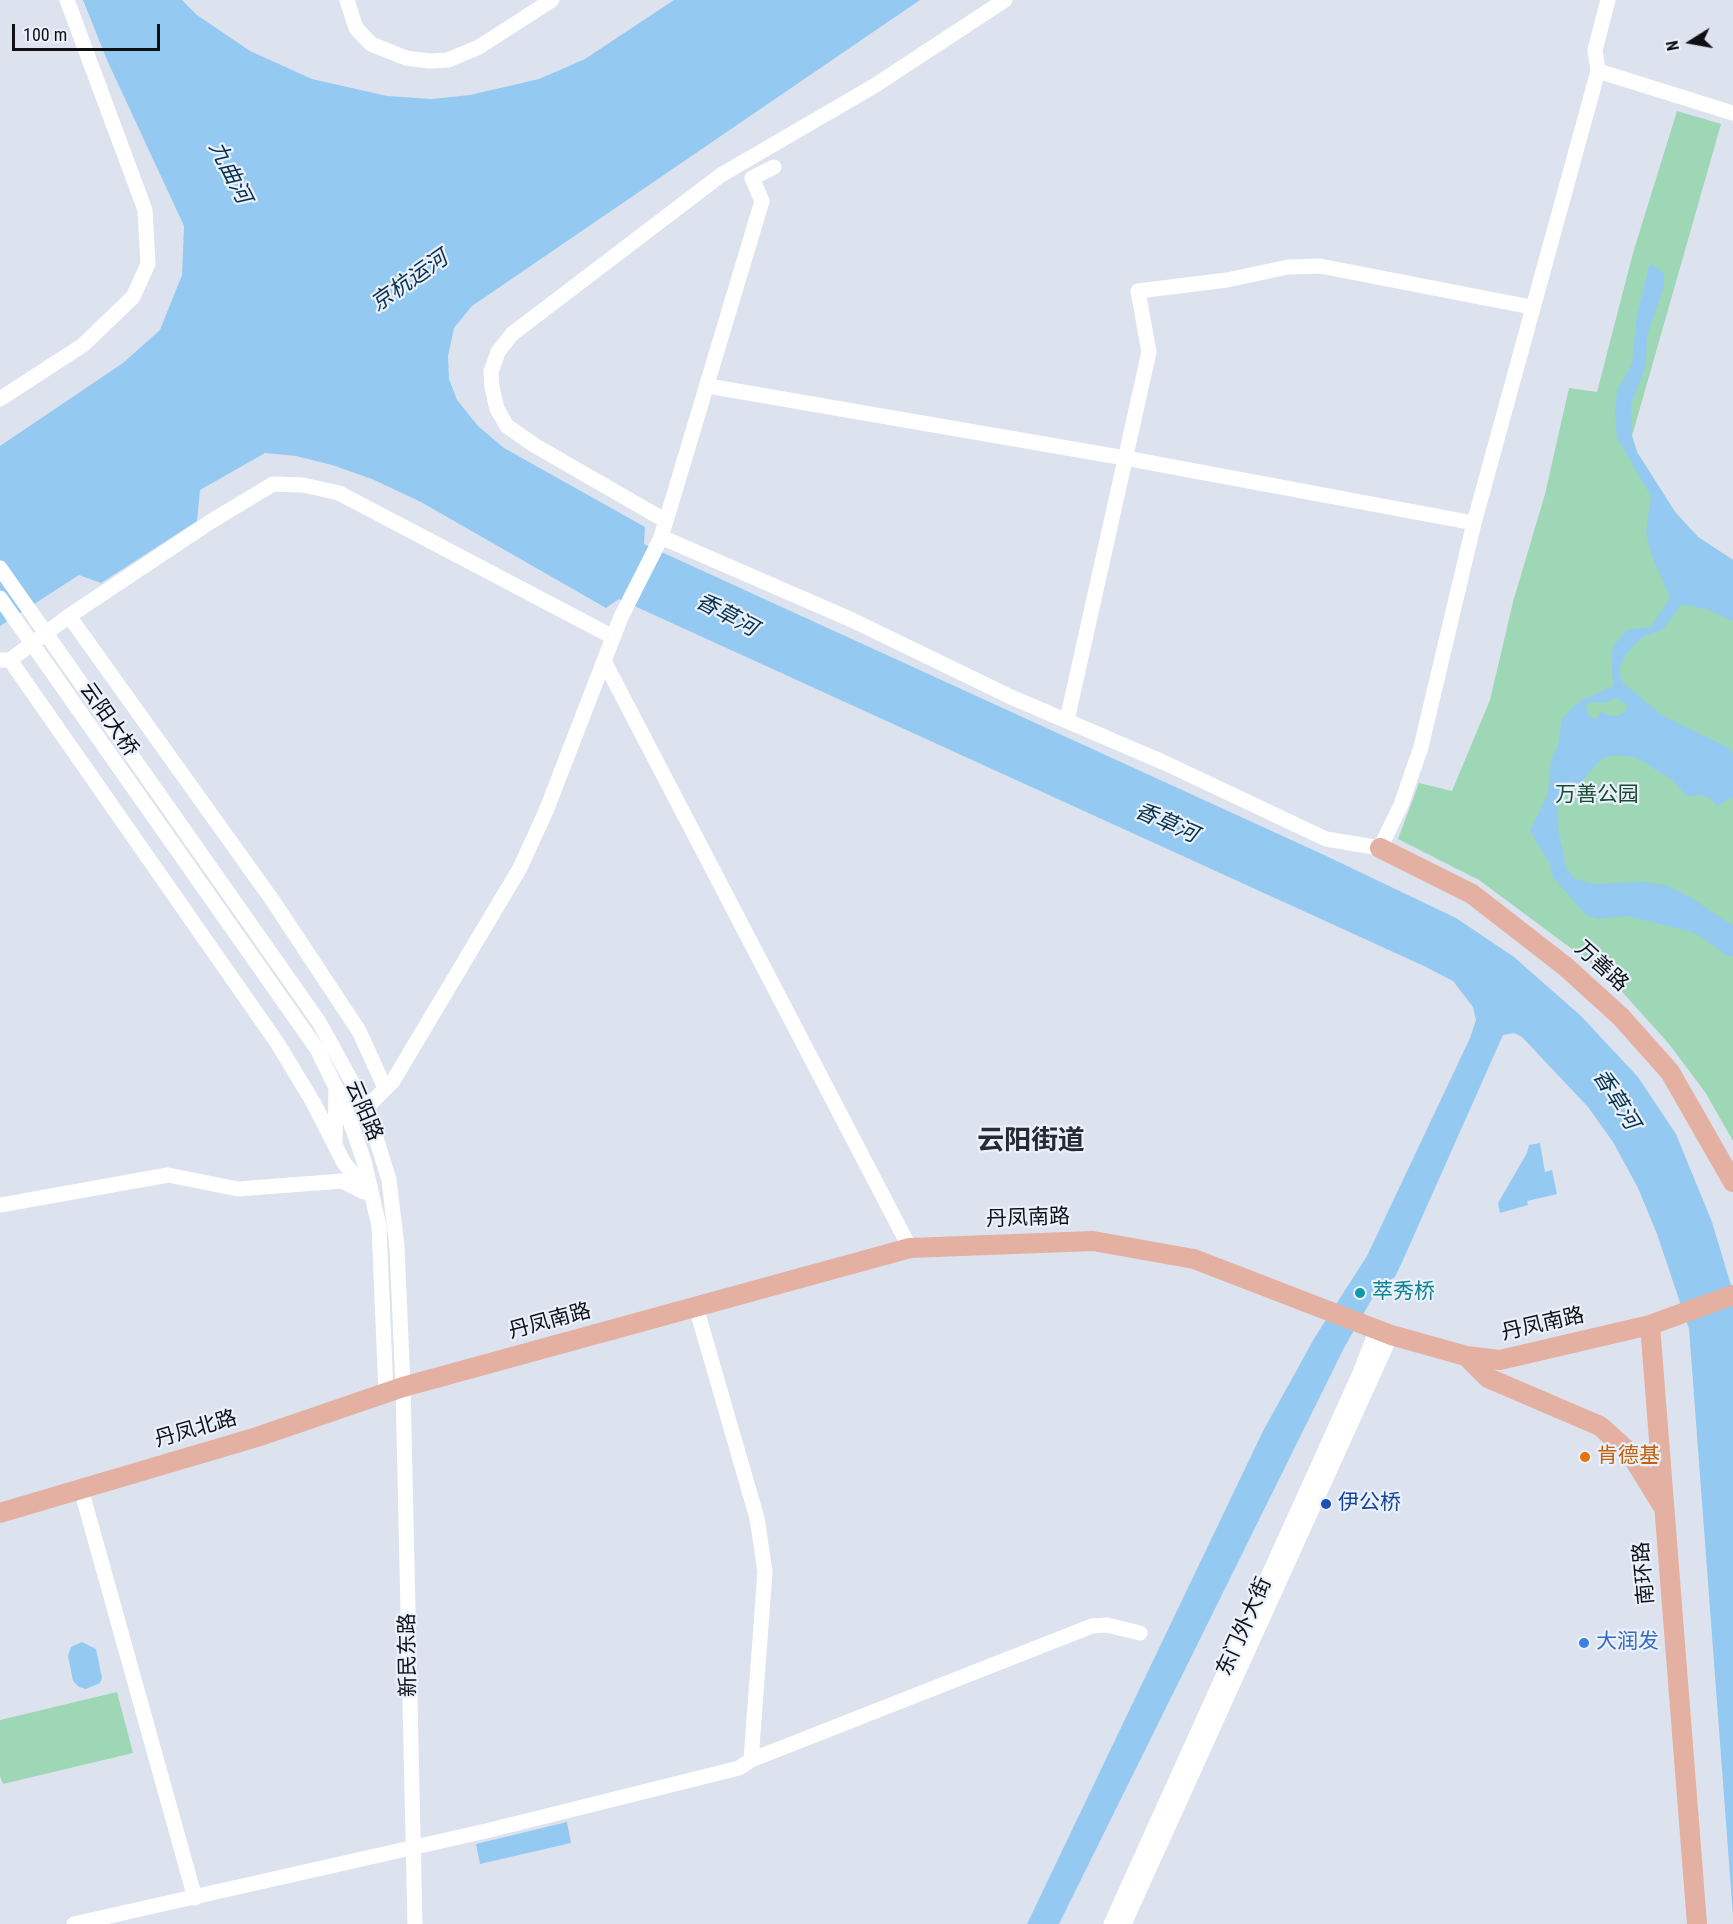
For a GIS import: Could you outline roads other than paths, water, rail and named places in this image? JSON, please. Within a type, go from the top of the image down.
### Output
[{"type":"main road","name":"万善路","points":[[1380,848],[1472,894],[1566,967],[1621,1017],[1670,1072],[1733,1182]]},
{"type":"main road","name":"丹凤南路","points":[[394,1390],[910,1248],[1094,1241],[1194,1259],[1376,1329],[1466,1356],[1500,1360],[1650,1325],[1733,1295]]},
{"type":"main road","name":"南环路","points":[[1650,1325],[1697,1924]]},
{"type":"main road","points":[[1466,1356],[1488,1378],[1600,1425],[1630,1453],[1664,1508]]},
{"type":"main road","name":"丹凤北路","points":[[0,1513],[257,1437],[394,1390]]},
{"type":"street","points":[[0,399],[83,345],[133,297],[148,264],[145,210],[67,0]]},
{"type":"street","points":[[347,0],[356,28],[371,44],[406,58],[429,61],[448,60],[479,47],[552,0]]},
{"type":"street","points":[[666,521],[534,446],[507,426],[497,409],[492,387],[491,372],[498,352],[512,334],[721,175],[874,86],[1005,0]]},
{"type":"street","points":[[660,538],[852,620],[1011,697],[1067,720],[1326,839],[1380,848],[1401,805],[1421,747],[1474,523],[1531,307],[1598,71],[1595,50],[1608,0]]},
{"type":"street","points":[[1598,71],[1733,113]]},
{"type":"street","points":[[366,1108],[393,1081],[520,868],[546,811],[621,616],[660,538],[666,521],[762,201],[752,178],[774,167]]},
{"type":"street","points":[[1067,720],[1149,352],[1138,291],[1227,280],[1288,267],[1320,266],[1531,307]]},
{"type":"street","points":[[708,386],[1125,458],[1474,523]]},
{"type":"street","points":[[372,1196],[344,1163],[278,1044],[5,660],[210,522],[273,484],[303,484],[339,493],[613,637]]},
{"type":"street","name":"云阳大桥","points":[[0,568],[215,872]]},
{"type":"street","name":"云阳大桥","points":[[0,598],[200,880]]},
{"type":"street","points":[[69,616],[273,901],[359,1031],[386,1088]]},
{"type":"street","points":[[604,661],[910,1248]]},
{"type":"street","name":"云阳路","points":[[215,872],[319,1022],[366,1108],[388,1180],[397,1247],[394,1390]]},
{"type":"street","name":"云阳路","points":[[200,880],[317,1049],[336,1087],[364,1161],[379,1226],[394,1390]]},
{"type":"street","points":[[336,1087],[335,1145],[342,1181]]},
{"type":"street","points":[[0,1205],[168,1175],[237,1189],[342,1181],[372,1196]]},
{"type":"street","points":[[696,1307],[757,1518],[765,1572],[751,1760]]},
{"type":"street","name":"东门外大街","points":[[1111,1924],[1355,1383],[1376,1329]]},
{"type":"street","name":"东门外大街","points":[[1124,1924],[1376,1329]]},
{"type":"street","name":"新民东路","points":[[394,1390],[415,1924]]},
{"type":"street","points":[[81,1489],[195,1898]]},
{"type":"street","points":[[74,1924],[195,1898],[413,1845],[486,1831],[739,1768],[751,1760],[1092,1626],[1107,1625],[1140,1634]]},
{"type":"water","points":[[83,0],[182,0],[197,15],[250,51],[312,79],[387,96],[432,99],[470,95],[539,79],[585,59],[674,0],[920,0],[472,306],[454,328],[448,356],[449,379],[457,400],[478,426],[504,448],[645,527],[644,544],[1322,854],[1456,918],[1514,957],[1581,1016],[1638,1077],[1676,1134],[1712,1222],[1733,1292],[1733,1916],[1689,1329],[1657,1234],[1638,1188],[1613,1142],[1588,1107],[1522,1037],[1514,1033],[1503,1035],[1395,1277],[1378,1288],[1344,1348],[1059,1924],[1027,1924],[1263,1431],[1315,1337],[1367,1256],[1470,1038],[1476,1020],[1473,1007],[1453,981],[1424,966],[619,599],[606,608],[421,502],[372,479],[332,465],[296,456],[265,453],[200,490],[197,521],[101,583],[79,575],[0,626],[0,446],[123,363],[160,330],[182,275],[184,226],[107,60]]},
{"type":"water","points":[[1650,263],[1664,273],[1664,286],[1647,335],[1646,364],[1631,405],[1632,436],[1637,452],[1675,512],[1698,537],[1733,560],[1733,621],[1707,609],[1682,604],[1663,629],[1642,637],[1626,654],[1619,669],[1622,682],[1663,716],[1729,748],[1733,754],[1733,797],[1717,806],[1710,798],[1701,795],[1687,796],[1672,780],[1636,757],[1612,755],[1600,760],[1577,787],[1569,787],[1557,797],[1558,831],[1567,869],[1575,879],[1593,884],[1644,882],[1668,886],[1696,901],[1733,926],[1733,956],[1727,956],[1702,937],[1688,931],[1628,916],[1598,919],[1586,915],[1552,876],[1550,864],[1530,831],[1548,794],[1551,759],[1558,746],[1562,719],[1578,702],[1613,686],[1611,650],[1626,630],[1651,627],[1670,598],[1651,553],[1646,533],[1651,496],[1617,438],[1615,415],[1617,391],[1632,364],[1637,314]],"holes":[[[1616,698],[1627,704],[1625,712],[1619,716],[1607,715],[1601,711],[1597,719],[1588,716],[1586,705],[1590,702],[1603,703]]]},
{"type":"water","points":[[1540,1143],[1545,1172],[1552,1170],[1557,1194],[1527,1201],[1528,1205],[1500,1213],[1498,1203],[1527,1153],[1529,1145]]},
{"type":"water","points":[[82,1642],[96,1649],[102,1678],[100,1683],[86,1689],[79,1687],[73,1681],[68,1656],[71,1647]]},
{"type":"water","points":[[567,1822],[571,1843],[480,1864],[476,1844]]},
{"type":"place","name":"萃秀桥","points":[[1360,1293]]},
{"type":"place","name":"肯德基","points":[[1585,1457]]},
{"type":"place","name":"伊公桥","points":[[1326,1504]]},
{"type":"place","name":"大润发","points":[[1584,1643]]},
{"type":"district","name":"云阳街道","points":[[1031,1142]]},
{"type":"water label","name":"九曲河","points":[[229,173]]},
{"type":"water label","name":"京杭运河","points":[[410,282]]},
{"type":"water label","name":"香草河","points":[[726,616]]},
{"type":"water label","name":"香草河","points":[[1166,824]]},
{"type":"water label","name":"香草河","points":[[1615,1100]]},
{"type":"park label","name":"万善公园","points":[[1597,796]]}]
